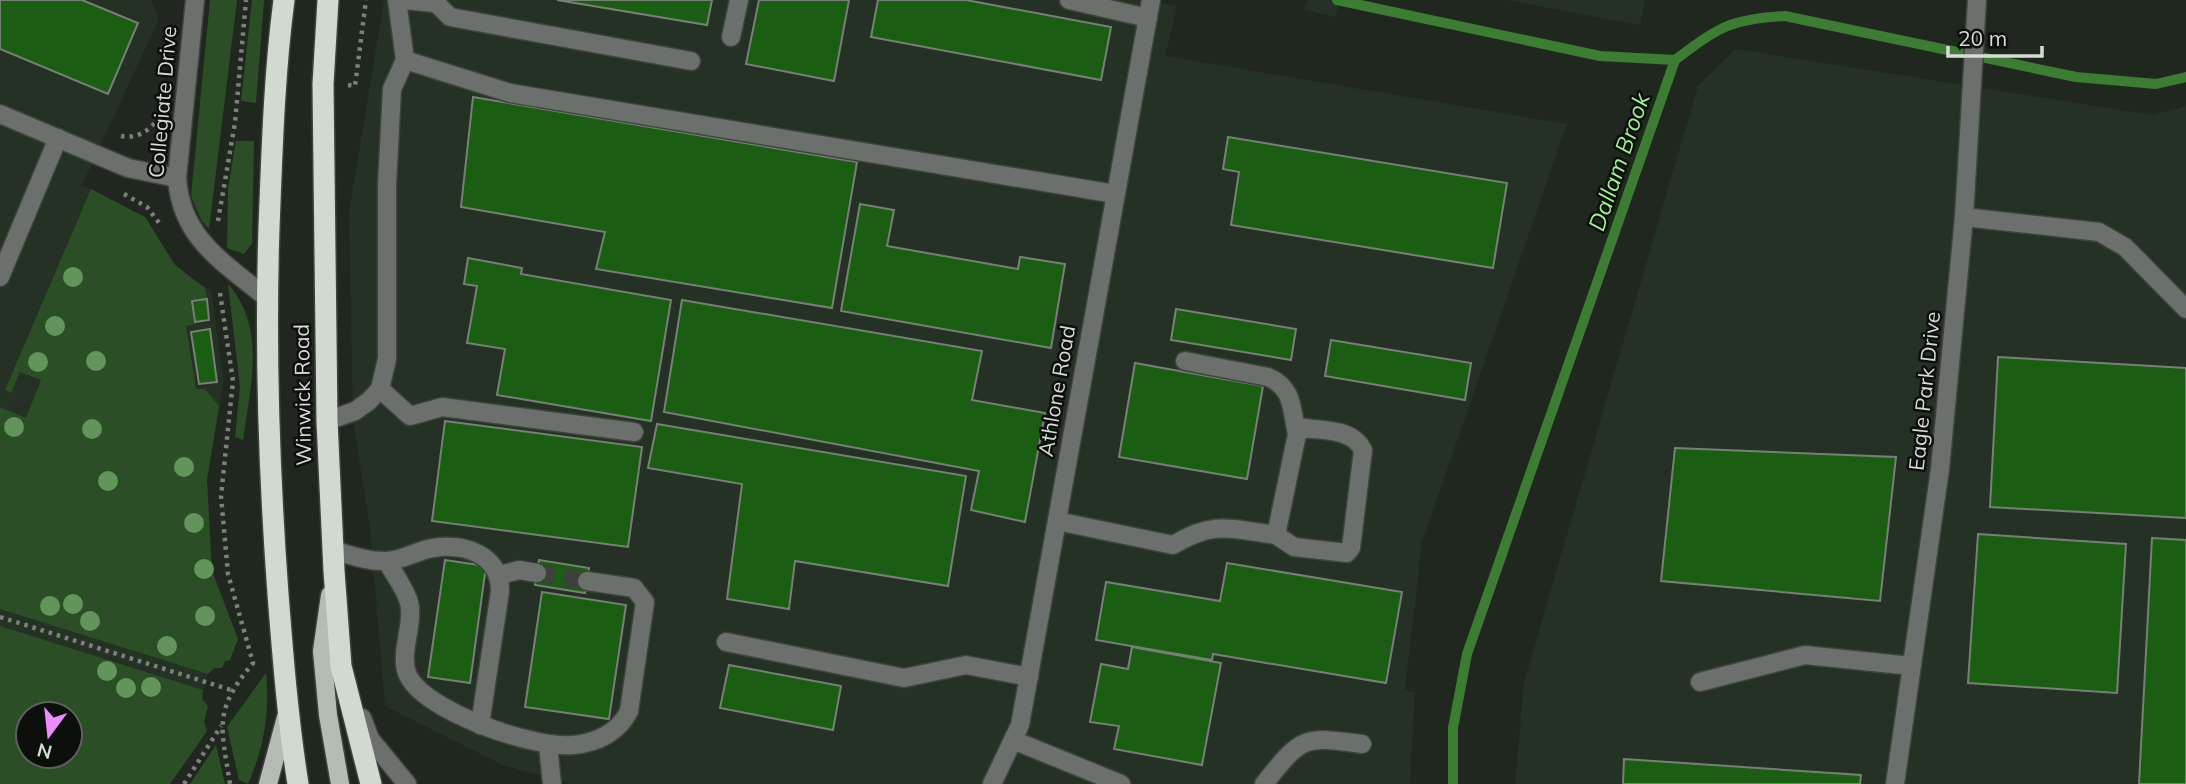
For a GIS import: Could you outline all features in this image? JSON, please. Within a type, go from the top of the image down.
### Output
[{"type":"highway","name":"Winwick Road","points":[[284,0],[277,49],[267,298],[271,500],[287,711],[298,784]]},
{"type":"highway","name":"Winwick Road","points":[[328,0],[323,84],[327,421],[333,561],[341,666],[371,784]]},
{"type":"main road","points":[[333,561],[321,651],[328,715],[340,784]]},
{"type":"main road","points":[[268,784],[287,711]]},
{"type":"street","name":"Collegiate Drive","points":[[195,0],[177,178],[178,201],[186,222],[200,241],[267,298]]},
{"type":"street","points":[[327,421],[355,411],[380,389],[387,359],[387,185],[392,89],[405,60],[399,0],[436,1],[450,16],[691,61]]},
{"type":"street","points":[[731,37],[739,0]]},
{"type":"street","points":[[1069,0],[1148,18]]},
{"type":"street","name":"Athlone Road","points":[[992,784],[1020,725],[1151,0]]},
{"type":"street","name":"Eagle Park Drive","points":[[1895,784],[1940,469],[1964,218],[1977,0]]},
{"type":"street","points":[[405,60],[510,93],[1115,194]]},
{"type":"street","points":[[0,114],[128,168],[177,178]]},
{"type":"street","points":[[0,277],[58,138]]},
{"type":"street","points":[[1964,218],[2099,232],[2125,247],[2186,309]]},
{"type":"street","points":[[1185,361],[1268,377],[1281,383],[1291,398],[1297,434],[1276,535]]},
{"type":"street","points":[[380,389],[410,416],[442,407],[634,432]]},
{"type":"street","points":[[1057,522],[1173,545],[1197,531],[1212,527],[1276,535],[1294,547],[1342,555],[1351,548],[1363,450],[1358,439],[1349,434],[1304,428],[1297,434]]},
{"type":"street","points":[[333,561],[387,562],[435,548],[473,552],[492,561],[500,575],[480,724]]},
{"type":"street","points":[[387,562],[409,601],[406,672],[419,692],[480,724],[548,745],[572,746],[596,741],[623,724],[629,711],[646,611],[645,602],[634,588],[587,581]]},
{"type":"street","points":[[500,575],[519,570],[537,573]]},
{"type":"street","points":[[726,642],[904,678],[966,665],[1029,677]]},
{"type":"street","points":[[1700,682],[1805,655],[1911,666]]},
{"type":"street","points":[[341,666],[370,739],[407,784]]},
{"type":"street","points":[[1264,784],[1289,752],[1318,738],[1362,744]]},
{"type":"street","points":[[1013,740],[1121,784]]},
{"type":"street","points":[[548,745],[552,784]]},
{"type":"path","points":[[218,224],[234,123],[246,0]]},
{"type":"path","points":[[355,86],[366,0]]},
{"type":"path","points":[[119,192],[147,207],[165,231]]},
{"type":"path","points":[[184,784],[221,725],[231,690],[253,663],[228,574],[221,496],[233,381],[219,282]]},
{"type":"path","points":[[0,617],[231,690]]},
{"type":"path","points":[[221,725],[230,784]]},
{"type":"shaded area","points":[[0,0],[151,0],[159,19],[82,185],[145,217],[175,265],[211,290],[224,381],[207,480],[212,571],[238,639],[230,660],[225,661],[222,668],[214,668],[208,674],[202,696],[208,706],[204,722],[207,731],[170,784],[0,784]]},
{"type":"shaded area","points":[[384,0],[1146,0],[1177,7],[1165,56],[1567,124],[1422,542],[1405,690],[1415,692],[1410,784],[570,784],[503,765],[385,706],[370,529],[353,420],[349,213]]},
{"type":"shaded area","points":[[1307,0],[1340,0],[1335,17],[1304,10]]},
{"type":"shaded area","points":[[1507,0],[1645,0],[1640,25]]},
{"type":"shaded area","points":[[1736,49],[2152,115],[2186,106],[2186,784],[1515,784],[1524,682],[1698,86]]},
{"type":"green space","points":[[210,0],[237,0],[209,229],[201,220],[191,196]]},
{"type":"green space","points":[[252,0],[264,0],[256,103],[241,101]]},
{"type":"green space","points":[[236,141],[254,141],[252,244],[244,254],[227,248],[228,188]]},
{"type":"green space","points":[[91,189],[145,217],[175,265],[205,288],[207,299],[191,301],[194,324],[186,326],[196,389],[205,389],[219,406],[207,480],[212,571],[238,639],[230,660],[225,661],[222,668],[214,668],[208,674],[0,609],[0,407],[26,418],[41,380],[20,372],[11,393],[5,390]]},
{"type":"green space","points":[[228,284],[248,319],[252,339],[252,379],[243,440],[235,437],[240,387]]},
{"type":"green space","points":[[0,626],[203,690],[202,700],[208,706],[204,722],[207,731],[170,784],[0,784]]},
{"type":"green space","points":[[266,673],[265,730],[248,784],[239,780],[227,727]]},
{"type":"green space","points":[[216,745],[225,784],[190,784]]},
{"type":"building","points":[[0,0],[82,0],[138,23],[108,94],[0,49]]},
{"type":"building","points":[[557,0],[712,0],[707,25]]},
{"type":"building","points":[[759,0],[849,0],[834,81],[746,64]]},
{"type":"building","points":[[878,0],[966,0],[1111,27],[1101,80],[871,37]]},
{"type":"building","points":[[473,97],[857,162],[832,308],[596,269],[605,232],[461,207]]},
{"type":"building","points":[[1228,137],[1507,183],[1493,268],[1231,225],[1239,172],[1223,169]]},
{"type":"building","points":[[860,204],[894,210],[887,246],[1018,269],[1020,257],[1065,264],[1051,348],[841,311]]},
{"type":"building","points":[[468,258],[522,268],[521,274],[671,300],[651,421],[497,395],[505,349],[467,343],[477,286],[464,284]]},
{"type":"building","points":[[207,299],[209,320],[195,322],[192,301]]},
{"type":"building","points":[[682,300],[982,351],[972,400],[1045,413],[1025,522],[971,510],[979,471],[664,412]]},
{"type":"building","points":[[1176,309],[1296,329],[1291,360],[1171,340]]},
{"type":"building","points":[[210,329],[217,382],[199,384],[191,332]]},
{"type":"building","points":[[1331,340],[1471,363],[1465,400],[1325,376]]},
{"type":"building","points":[[1998,357],[2186,368],[2186,518],[1990,507]]},
{"type":"building","points":[[1135,363],[1263,386],[1247,479],[1119,457]]},
{"type":"building","points":[[445,421],[642,447],[628,547],[432,521]]},
{"type":"building","points":[[657,424],[966,476],[948,586],[795,561],[789,609],[727,599],[742,484],[648,468]]},
{"type":"building","points":[[1675,448],[1896,457],[1880,601],[1661,581]]},
{"type":"building","points":[[1978,534],[2126,544],[2117,693],[1968,683]]},
{"type":"building","points":[[2152,538],[2186,540],[2186,784],[2139,784]]},
{"type":"building","points":[[445,560],[486,566],[470,683],[428,677]]},
{"type":"building","points":[[539,560],[589,568],[585,593],[535,585]]},
{"type":"building","points":[[1227,563],[1402,592],[1386,683],[1213,654],[1212,660],[1096,640],[1106,582],[1220,601]]},
{"type":"building","points":[[542,592],[626,605],[609,719],[525,707]]},
{"type":"building","points":[[1132,647],[1221,663],[1202,765],[1114,749],[1119,726],[1090,722],[1101,664],[1128,669]]},
{"type":"building","points":[[729,665],[841,686],[833,730],[720,708]]},
{"type":"building","points":[[1624,759],[1861,775],[1860,784],[1623,784]]},
{"type":"waterway","points":[[1337,0],[1600,56],[1675,60]]},
{"type":"waterway","name":"Dallam Brook","points":[[1453,784],[1453,728],[1467,654],[1675,60],[1726,27],[1751,20],[1785,16],[2076,77],[2156,84],[2186,77]]},
{"type":"tunnel","points":[[537,573],[587,581]]}]
